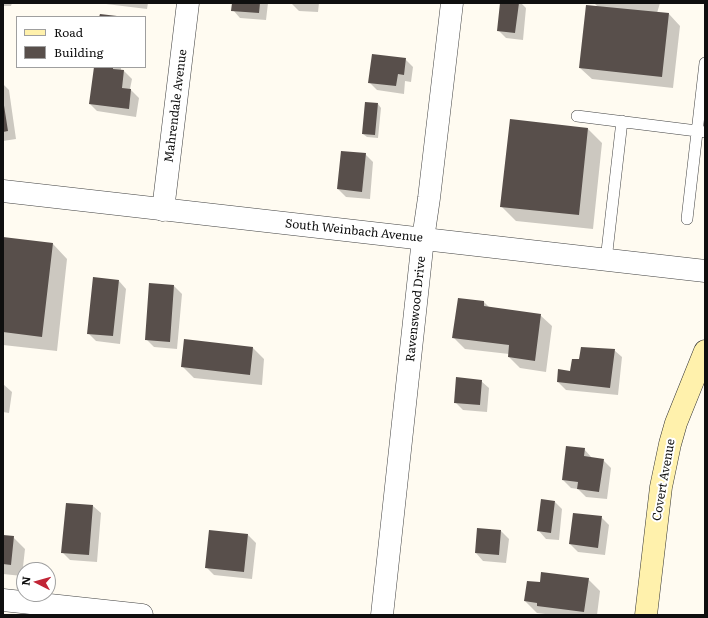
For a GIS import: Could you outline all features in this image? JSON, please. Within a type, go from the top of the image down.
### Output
[{"type":"main road","name":"Covert Avenue","points":[[646,615],[661,487],[670,444],[676,423],[699,382],[705,351]]},
{"type":"street","name":"Mahrendale Avenue","points":[[163,210],[188,3]]},
{"type":"street","name":"Ravenswood Drive","points":[[382,615],[423,239],[452,3]]},
{"type":"street","name":"South Weinbach Avenue","points":[[3,191],[705,272]]},
{"type":"street","points":[[3,600],[142,615]]},
{"type":"lane","points":[[687,219],[701,131],[705,63]]},
{"type":"lane","points":[[577,116],[701,131]]},
{"type":"lane","points":[[606,260],[622,121]]},
{"type":"building","points":[[232,3],[260,3],[259,13],[231,11]]},
{"type":"building","points":[[500,3],[519,3],[515,33],[497,31]]},
{"type":"building","points":[[586,5],[669,13],[662,77],[579,68]]},
{"type":"building","points":[[100,14],[117,16],[99,16]]},
{"type":"building","points":[[372,54],[406,58],[404,75],[398,74],[396,86],[368,83]]},
{"type":"building","points":[[94,68],[113,68],[124,70],[122,88],[131,89],[129,109],[89,104]]},
{"type":"building","points":[[3,99],[8,131],[3,132]]},
{"type":"building","points":[[365,102],[378,103],[375,135],[362,134]]},
{"type":"building","points":[[510,119],[588,128],[579,215],[500,207]]},
{"type":"building","points":[[341,151],[366,153],[362,192],[337,189]]},
{"type":"building","points":[[3,237],[53,243],[42,337],[3,332]]},
{"type":"building","points":[[93,277],[119,280],[113,336],[87,334]]},
{"type":"building","points":[[149,283],[174,285],[170,342],[145,340]]},
{"type":"building","points":[[458,298],[484,301],[484,306],[541,314],[535,361],[508,357],[509,345],[452,338]]},
{"type":"building","points":[[184,339],[253,347],[250,375],[181,367]]},
{"type":"building","points":[[581,347],[615,349],[610,388],[557,382],[558,369],[570,371],[572,359],[579,359]]},
{"type":"building","points":[[456,377],[482,380],[480,405],[454,403]]},
{"type":"building","points":[[566,446],[585,448],[584,456],[604,459],[599,492],[577,489],[578,482],[562,480]]},
{"type":"building","points":[[541,499],[555,501],[551,533],[537,531]]},
{"type":"building","points":[[66,503],[93,505],[89,555],[61,553]]},
{"type":"building","points":[[573,513],[602,516],[598,548],[569,544]]},
{"type":"building","points":[[477,528],[501,530],[499,555],[475,553]]},
{"type":"building","points":[[209,530],[248,534],[244,572],[205,568]]},
{"type":"building","points":[[3,535],[14,536],[11,565],[3,564]]},
{"type":"building","points":[[541,572],[589,578],[584,612],[537,606],[537,603],[524,601],[527,581],[540,582]]}]
